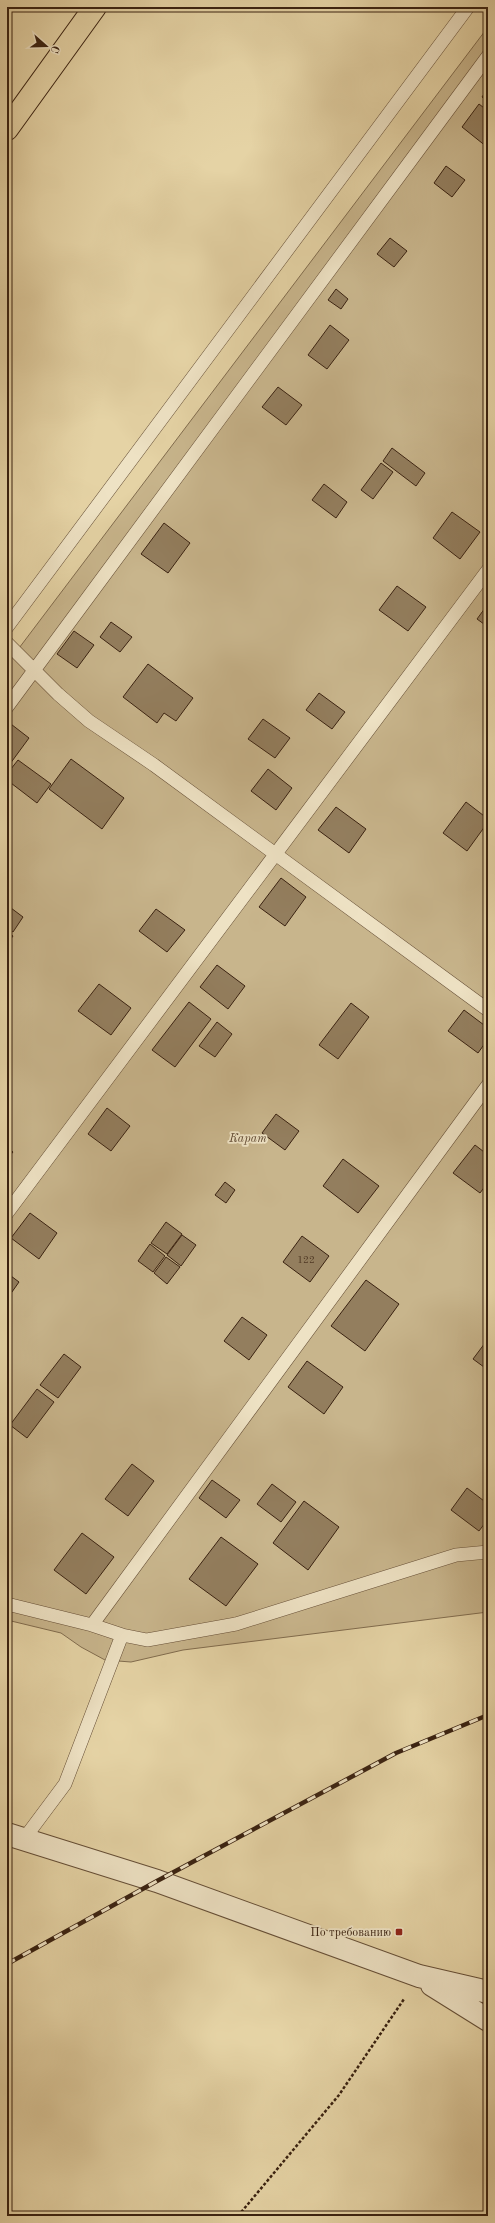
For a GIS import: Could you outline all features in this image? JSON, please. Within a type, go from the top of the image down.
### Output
[{"type":"main road","points":[[7,129],[95,7]]},
{"type":"street","points":[[15,1836],[157,1881],[419,1976],[488,1992]]},
{"type":"street","points":[[419,1976],[488,2020]]},
{"type":"lane","points":[[7,627],[468,7]]},
{"type":"lane","points":[[7,707],[488,56]]},
{"type":"lane","points":[[7,1213],[488,570]]},
{"type":"lane","points":[[7,643],[89,721],[154,765],[276,853],[488,1010]]},
{"type":"lane","points":[[92,1625],[488,1085]]},
{"type":"lane","points":[[7,1604],[92,1625],[122,1635],[147,1640],[236,1624],[456,1555],[488,1552]]},
{"type":"lane","points":[[15,1836],[65,1784],[122,1635]]},
{"type":"path","points":[[238,2216],[339,2095],[419,1976]]},
{"type":"green space","name":"Карат","points":[[488,27],[488,1612],[183,1650],[131,1662],[105,1660],[81,1647],[61,1633],[7,1620],[7,664]]},
{"type":"building","points":[[488,88],[488,102],[482,97]]},
{"type":"building","points":[[479,104],[488,111],[487,147],[462,127]]},
{"type":"building","points":[[446,166],[465,180],[452,197],[434,183]]},
{"type":"building","points":[[390,238],[407,251],[394,267],[377,254]]},
{"type":"building","points":[[336,289],[348,299],[341,309],[328,300]]},
{"type":"building","points":[[330,325],[349,340],[327,369],[308,355]]},
{"type":"building","points":[[278,387],[302,405],[286,425],[262,407]]},
{"type":"building","points":[[392,448],[425,473],[416,486],[383,461]]},
{"type":"building","points":[[381,463],[393,472],[373,499],[361,490]]},
{"type":"building","points":[[324,484],[347,502],[336,518],[312,500]]},
{"type":"building","points":[[452,512],[480,532],[460,559],[433,538]]},
{"type":"building","points":[[164,523],[190,543],[168,573],[141,554]]},
{"type":"building","points":[[397,586],[426,607],[408,631],[379,610]]},
{"type":"building","points":[[488,604],[488,627],[477,619]]},
{"type":"building","points":[[111,622],[132,637],[120,652],[100,637]]},
{"type":"building","points":[[74,631],[94,645],[77,668],[57,654]]},
{"type":"building","points":[[148,664],[193,698],[176,721],[164,713],[157,723],[123,697]]},
{"type":"building","points":[[319,693],[345,712],[332,729],[306,710]]},
{"type":"building","points":[[263,719],[290,738],[275,758],[248,739]]},
{"type":"building","points":[[7,721],[29,738],[7,768]]},
{"type":"building","points":[[71,759],[124,798],[102,829],[49,789]]},
{"type":"building","points":[[18,760],[51,784],[37,803],[7,780],[7,774]]},
{"type":"building","points":[[268,769],[292,788],[276,810],[251,791]]},
{"type":"building","points":[[466,802],[488,819],[488,822],[467,851],[443,833]]},
{"type":"building","points":[[336,807],[366,829],[349,853],[318,830]]},
{"type":"building","points":[[281,878],[306,897],[285,926],[259,907]]},
{"type":"building","points":[[7,905],[23,917],[13,932],[7,928]]},
{"type":"building","points":[[156,909],[185,930],[167,952],[139,931]]},
{"type":"building","points":[[7,932],[13,936],[7,944]]},
{"type":"building","points":[[217,965],[245,986],[228,1009],[200,987]]},
{"type":"building","points":[[99,984],[131,1008],[111,1035],[78,1011]]},
{"type":"building","points":[[189,1002],[211,1019],[175,1067],[152,1050]]},
{"type":"building","points":[[351,1003],[369,1017],[338,1059],[319,1045]]},
{"type":"building","points":[[464,1010],[488,1028],[488,1039],[478,1053],[448,1031]]},
{"type":"building","points":[[217,1022],[232,1034],[215,1057],[199,1046]]},
{"type":"building","points":[[107,1108],[130,1126],[111,1151],[88,1134]]},
{"type":"building","points":[[276,1114],[299,1131],[285,1150],[262,1133]]},
{"type":"building","points":[[475,1145],[488,1155],[488,1187],[486,1185],[480,1193],[453,1173]]},
{"type":"building","points":[[7,1147],[13,1152],[7,1159]]},
{"type":"building","points":[[343,1159],[379,1186],[358,1213],[323,1186]]},
{"type":"building","points":[[225,1182],[235,1190],[226,1203],[215,1195]]},
{"type":"building","points":[[30,1213],[57,1233],[39,1259],[11,1238]]},
{"type":"building","points":[[166,1222],[182,1234],[167,1254],[151,1243]]},
{"type":"building","points":[[182,1235],[196,1245],[181,1266],[167,1255]]},
{"type":"building","points":[[302,1236],[329,1256],[310,1282],[283,1262]]},
{"type":"building","points":[[150,1244],[165,1256],[153,1272],[138,1261]]},
{"type":"building","points":[[166,1257],[180,1267],[167,1284],[154,1273]]},
{"type":"building","points":[[7,1273],[19,1282],[7,1299]]},
{"type":"building","points":[[366,1280],[399,1304],[365,1351],[331,1326]]},
{"type":"building","points":[[242,1317],[267,1335],[249,1360],[224,1341]]},
{"type":"building","points":[[488,1339],[488,1370],[473,1359]]},
{"type":"building","points":[[64,1354],[81,1367],[58,1398],[40,1385]]},
{"type":"building","points":[[307,1361],[343,1387],[324,1414],[288,1387]]},
{"type":"building","points":[[37,1389],[54,1402],[27,1438],[10,1425]]},
{"type":"building","points":[[132,1464],[154,1481],[128,1516],[105,1499]]},
{"type":"building","points":[[212,1480],[240,1500],[226,1518],[199,1498]]},
{"type":"building","points":[[272,1484],[296,1502],[281,1522],[257,1504]]},
{"type":"building","points":[[467,1488],[488,1504],[488,1519],[479,1531],[451,1510]]},
{"type":"building","points":[[304,1501],[339,1527],[308,1570],[273,1543]]},
{"type":"building","points":[[82,1533],[114,1557],[86,1594],[54,1570]]},
{"type":"building","points":[[221,1537],[258,1564],[226,1606],[189,1579]]},
{"type":"railway","points":[[7,1964],[157,1881],[396,1753],[488,1715]]},
{"type":"place","name":"По требованию","points":[[399,1932]]}]
